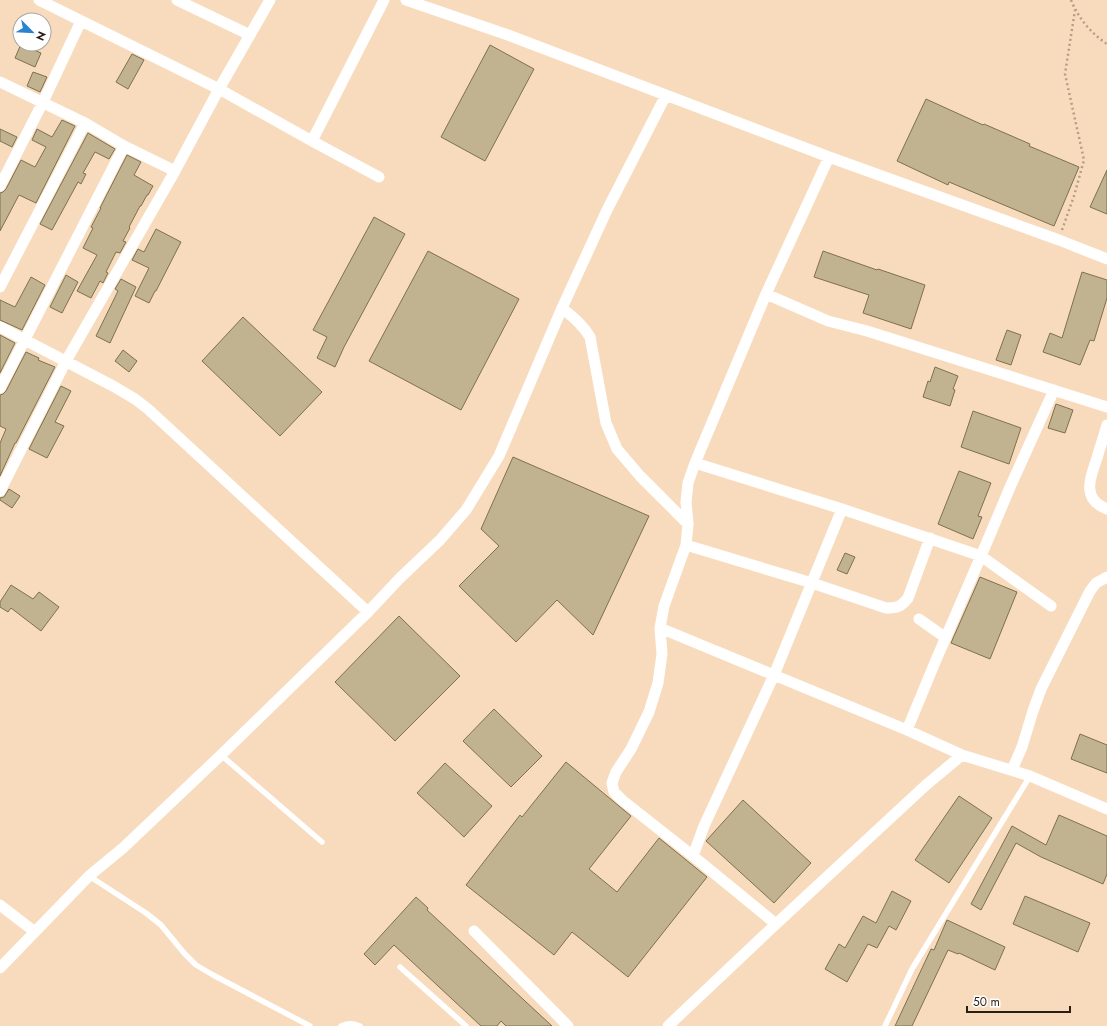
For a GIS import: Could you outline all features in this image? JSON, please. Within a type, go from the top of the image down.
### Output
[{"type":"street","points":[[39,0],[219,89],[380,177]]},
{"type":"street","points":[[177,0],[250,35]]},
{"type":"street","points":[[0,491],[66,361],[175,171],[219,89],[270,0]]},
{"type":"street","points":[[312,141],[384,0]]},
{"type":"street","points":[[406,0],[508,35],[829,157],[1059,240],[1107,259]]},
{"type":"street","points":[[0,186],[43,102],[81,21]]},
{"type":"street","points":[[0,82],[85,123],[124,146],[175,171]]},
{"type":"street","points":[[0,968],[89,876],[123,848],[221,756],[368,612],[400,578],[440,540],[466,510],[499,456],[562,308],[607,210],[666,95]]},
{"type":"street","points":[[0,287],[85,123]]},
{"type":"street","points":[[0,388],[124,146]]},
{"type":"street","points":[[776,924],[622,800],[614,792],[612,783],[616,772],[631,749],[649,712],[658,683],[662,654],[660,628],[664,606],[686,545],[688,524],[686,502],[688,483],[766,294],[829,157]]},
{"type":"street","points":[[766,294],[828,320],[1107,407]]},
{"type":"street","points":[[562,308],[586,330],[590,337],[606,422],[617,449],[640,476],[688,524]]},
{"type":"street","points":[[0,327],[113,386],[135,399],[148,409],[368,612]]},
{"type":"street","points":[[907,730],[1011,485],[1054,390]]},
{"type":"street","points":[[1107,425],[1089,482],[1090,493],[1094,501],[1107,509]]},
{"type":"street","points":[[695,463],[842,508],[982,556],[1051,606]]},
{"type":"street","points":[[692,856],[704,826],[774,675],[842,508]]},
{"type":"street","points":[[686,545],[812,583],[886,608],[896,608],[903,604],[908,598],[930,538]]},
{"type":"street","points":[[1012,770],[1022,748],[1041,689],[1090,591],[1096,583],[1107,577]]},
{"type":"street","points":[[919,619],[946,638]]},
{"type":"street","points":[[660,628],[907,730],[962,755],[1030,776],[1107,809]]},
{"type":"street","points":[[668,1026],[926,785],[962,755]]},
{"type":"street","points":[[0,905],[35,932]]},
{"type":"street","points":[[474,931],[568,1026]]},
{"type":"lane","points":[[221,756],[322,842]]},
{"type":"lane","points":[[885,1026],[912,969],[1030,776]]},
{"type":"lane","points":[[89,876],[146,913],[161,925],[196,965],[310,1026]]},
{"type":"lane","points":[[400,967],[466,1026]]},
{"type":"lane","points":[[341,1026],[347,1023],[353,1023],[360,1026]]},
{"type":"path","points":[[1071,0],[1075,10],[1083,21],[1107,44]]},
{"type":"path","points":[[1059,240],[1084,160],[1065,74],[1075,10]]},
{"type":"building","points":[[490,45],[534,69],[485,161],[441,137]]},
{"type":"building","points":[[18,52],[41,53],[35,67],[15,58]]},
{"type":"building","points":[[132,54],[144,60],[128,89],[116,82]]},
{"type":"building","points":[[33,72],[47,77],[40,92],[27,86]]},
{"type":"building","points":[[926,99],[1079,167],[1054,226],[949,182],[948,185],[897,161]]},
{"type":"building","points":[[62,120],[75,126],[36,203],[19,195],[0,231],[0,193],[6,189],[21,160],[35,167],[46,147],[32,140],[37,129],[52,137]]},
{"type":"building","points":[[0,129],[17,137],[12,147],[0,141]]},
{"type":"building","points":[[88,133],[115,149],[109,159],[95,152],[83,173],[86,174],[81,184],[78,182],[52,230],[40,224]]},
{"type":"building","points":[[127,155],[141,162],[134,175],[153,186],[129,227],[130,228],[123,241],[126,242],[120,253],[116,252],[106,272],[108,273],[103,283],[100,281],[91,298],[77,291],[97,255],[83,248],[93,228],[91,227]]},
{"type":"building","points":[[1107,170],[1107,214],[1090,207]]},
{"type":"building","points":[[374,217],[405,234],[344,347],[335,367],[317,358],[327,337],[313,330]]},
{"type":"building","points":[[156,229],[181,242],[149,303],[135,296],[149,268],[132,260],[138,249],[144,252]]},
{"type":"building","points":[[428,251],[519,299],[461,410],[369,361]]},
{"type":"building","points":[[823,251],[925,285],[911,329],[863,313],[869,295],[814,277]]},
{"type":"building","points":[[1082,272],[1107,280],[1107,298],[1094,341],[1090,340],[1080,365],[1043,352],[1050,333],[1062,338]]},
{"type":"building","points":[[66,275],[78,282],[62,313],[50,307]]},
{"type":"building","points":[[31,277],[45,285],[22,330],[0,320],[0,300],[15,307]]},
{"type":"building","points":[[121,279],[136,287],[110,343],[96,336],[118,291],[115,289]]},
{"type":"building","points":[[243,317],[322,392],[280,436],[202,361]]},
{"type":"building","points":[[1007,330],[1021,335],[1011,365],[996,360]]},
{"type":"building","points":[[0,335],[15,343],[0,373]]},
{"type":"building","points":[[123,350],[137,361],[129,372],[115,361]]},
{"type":"building","points":[[26,352],[39,358],[38,360],[55,367],[15,443],[0,476],[0,443],[6,429],[0,426],[0,395],[6,391]]},
{"type":"building","points":[[935,367],[958,376],[953,389],[955,390],[950,406],[923,397],[928,381],[930,382]]},
{"type":"building","points":[[61,386],[71,391],[55,422],[64,426],[47,458],[29,449]]},
{"type":"building","points":[[1056,404],[1073,410],[1065,433],[1048,428]]},
{"type":"building","points":[[973,411],[1021,428],[1009,464],[961,447]]},
{"type":"building","points":[[513,457],[649,516],[593,635],[557,600],[516,642],[459,586],[499,546],[481,529]]},
{"type":"building","points":[[959,471],[991,483],[978,516],[982,517],[973,539],[938,524]]},
{"type":"building","points":[[9,489],[20,496],[12,508],[0,500],[0,498],[4,497]]},
{"type":"building","points":[[845,553],[855,557],[847,574],[837,570]]},
{"type":"building","points":[[980,577],[1017,592],[990,659],[951,643]]},
{"type":"building","points":[[11,585],[33,599],[39,592],[59,607],[41,631],[11,608],[8,612],[0,607],[0,602]]},
{"type":"building","points":[[399,616],[460,676],[395,741],[335,682]]},
{"type":"building","points":[[494,709],[542,756],[511,787],[463,741]]},
{"type":"building","points":[[1080,734],[1107,745],[1107,773],[1071,759]]},
{"type":"building","points":[[566,762],[631,816],[589,869],[617,892],[659,838],[707,877],[628,977],[572,932],[554,955],[466,885],[520,815],[522,817]]},
{"type":"building","points":[[445,763],[492,806],[464,837],[417,793]]},
{"type":"building","points":[[959,796],[992,818],[949,883],[915,860]]},
{"type":"building","points":[[743,800],[811,863],[774,903],[706,841]]},
{"type":"building","points":[[1059,815],[1107,836],[1107,874],[1103,884],[1041,857],[1016,843],[981,910],[971,904],[1012,826],[1046,845]]},
{"type":"building","points":[[892,891],[911,901],[896,930],[889,926],[877,948],[868,944],[847,982],[825,969],[839,944],[845,948],[863,916],[876,923]]},
{"type":"building","points":[[1025,896],[1090,923],[1078,952],[1013,924]]},
{"type":"building","points":[[416,897],[428,908],[427,910],[552,1026],[506,1026],[501,1021],[497,1026],[481,1026],[394,945],[375,965],[364,954]]},
{"type":"building","points":[[947,920],[1005,947],[995,970],[959,953],[958,954],[948,950],[912,1026],[895,1026],[931,949],[934,950]]}]
